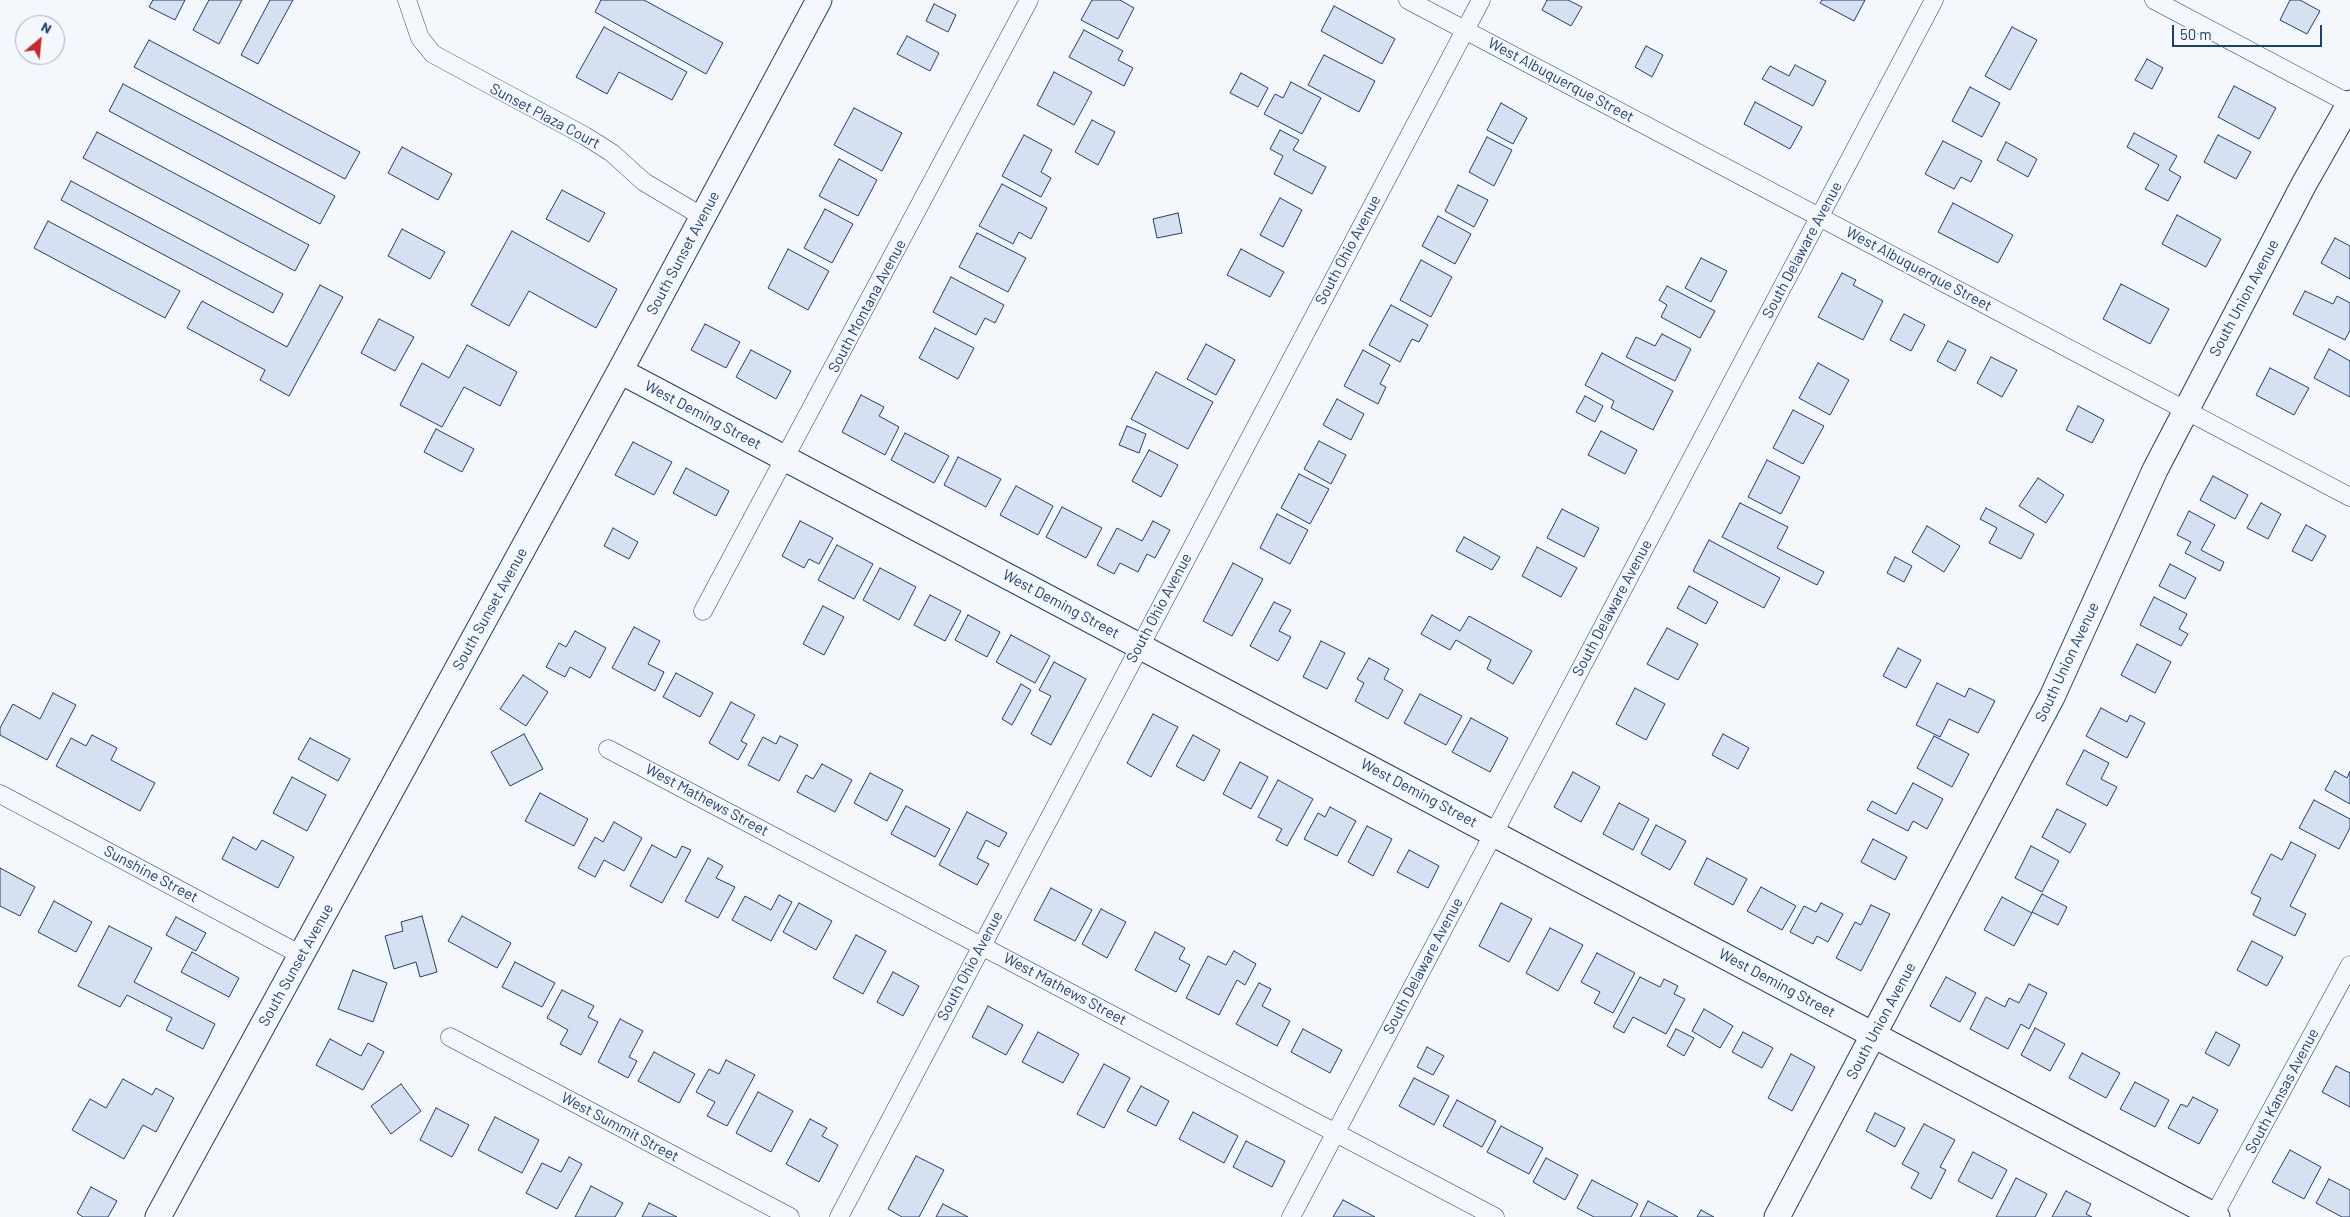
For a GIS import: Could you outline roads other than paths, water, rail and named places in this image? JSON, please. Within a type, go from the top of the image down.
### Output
[{"type":"main road","name":"South Sunset Avenue","points":[[158,1217],[620,371],[818,0]]},
{"type":"main road","name":"South Union Avenue","points":[[1777,1217],[2056,690],[2137,506],[2304,184],[2350,103]]},
{"type":"main road","name":"West Deming Street","points":[[620,371],[2215,1216]]},
{"type":"street","name":"Sunset Plaza Court","points":[[407,0],[420,38],[433,54],[585,136],[612,153],[644,182],[703,217]]},
{"type":"street","name":"South Montana Avenue","points":[[703,611],[786,459],[1029,0]]},
{"type":"street","name":"West Albuquerque Street","points":[[1408,0],[2350,497]]},
{"type":"street","name":"South Ohio Avenue","points":[[839,1217],[981,944],[1481,0]]},
{"type":"street","name":"South Delaware Avenue","points":[[1291,1217],[1934,0]]},
{"type":"street","points":[[2154,0],[2350,103]]},
{"type":"street","name":"West Mathews Street","points":[[608,749],[981,944],[1495,1217]]},
{"type":"street","name":"Sunshine Street","points":[[0,794],[301,955]]},
{"type":"street","name":"South Kansas Avenue","points":[[2215,1216],[2350,965]]},
{"type":"street","name":"West Summit Street","points":[[450,1038],[790,1217]]}]
